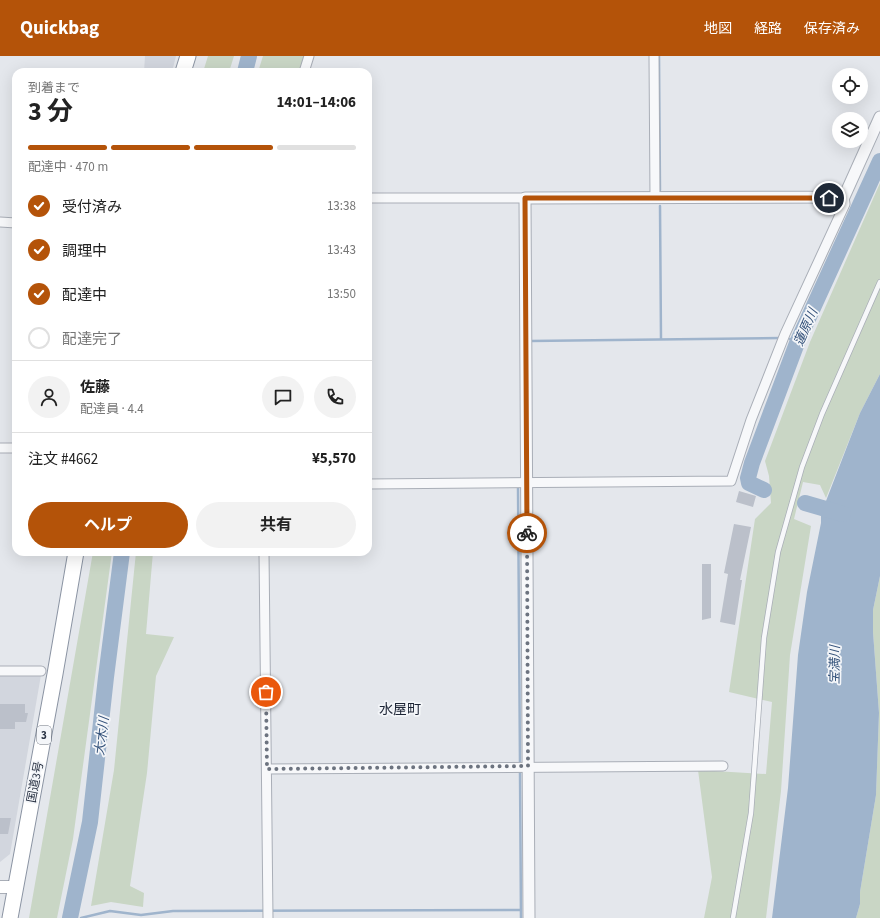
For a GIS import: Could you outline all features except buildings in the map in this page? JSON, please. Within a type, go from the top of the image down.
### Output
[{"type":"highway","points":[[184,68],[188,56]]},
{"type":"highway","name":"国道3号","points":[[10,918],[7,887],[55,674],[75,556]]},
{"type":"street","points":[[305,68],[309,56]]},
{"type":"street","points":[[654,56],[655,198]]},
{"type":"street","points":[[372,484],[732,481],[752,420],[785,334],[845,204],[844,197],[880,117]]},
{"type":"street","points":[[372,198],[844,197]]},
{"type":"street","points":[[525,198],[529,918]]},
{"type":"street","points":[[0,222],[12,222]]},
{"type":"street","points":[[0,448],[12,448]]},
{"type":"street","points":[[264,556],[268,918]]},
{"type":"street","points":[[0,671],[41,671]]},
{"type":"street","points":[[267,769],[528,766],[723,766]]},
{"type":"lane","points":[[734,918],[751,813],[764,638],[778,552],[802,468],[822,414],[880,282]]},
{"type":"shaded area","points":[[145,56],[176,56],[173,68],[144,68]]},
{"type":"shaded area","points":[[0,674],[41,675],[10,854],[0,862]]},
{"type":"green space","points":[[208,56],[234,56],[230,68],[204,68]]},
{"type":"green space","points":[[263,56],[306,56],[302,68],[259,68]]},
{"type":"green space","points":[[880,183],[880,374],[860,413],[826,498],[820,485],[803,482],[794,519],[811,526],[790,655],[781,791],[766,918],[704,918],[712,877],[698,770],[766,774],[772,702],[729,692],[755,519],[771,503],[769,476],[765,461],[810,342]]},
{"type":"green space","points":[[92,556],[111,556],[73,839],[57,918],[29,918]]},
{"type":"green space","points":[[136,556],[153,556],[146,634],[174,637],[156,676],[147,773],[130,886],[144,893],[143,907],[111,902],[91,906],[114,770]]},
{"type":"green space","points":[[880,576],[880,918],[856,918],[860,904],[860,892],[876,795],[879,713],[873,632],[873,610]]},
{"type":"water","name":"宝満川","points":[[880,374],[880,576],[873,610],[873,632],[879,713],[876,795],[860,892],[860,904],[856,918],[772,918],[788,788],[798,655],[807,592],[821,523],[821,514],[860,413]]},
{"type":"waterway","name":"大木川","points":[[246,68],[249,56]]},
{"type":"waterway","points":[[659,56],[660,190]]},
{"type":"waterway","name":"蓮原川","points":[[764,490],[749,483],[748,478],[752,463],[797,343],[880,161]]},
{"type":"waterway","points":[[660,206],[661,339]]},
{"type":"waterway","points":[[530,341],[781,338]]},
{"type":"waterway","points":[[790,339],[797,343]]},
{"type":"waterway","name":"蓮原川","points":[[748,488],[749,483]]},
{"type":"waterway","points":[[518,488],[520,762]]},
{"type":"waterway","name":"蓮原川","points":[[805,503],[843,514]]},
{"type":"waterway","name":"大木川","points":[[70,918],[90,822],[121,556]]},
{"type":"waterway","points":[[520,772],[521,918]]},
{"type":"waterway","points":[[81,918],[110,911],[141,915],[173,911],[521,910]]},
{"type":"way so far","points":[[266,692],[267,769],[528,766],[527,533]]},
{"type":"district","name":"水屋町","points":[[400,709]]},
{"type":"route","points":[[527,533],[525,198],[829,198]]}]
